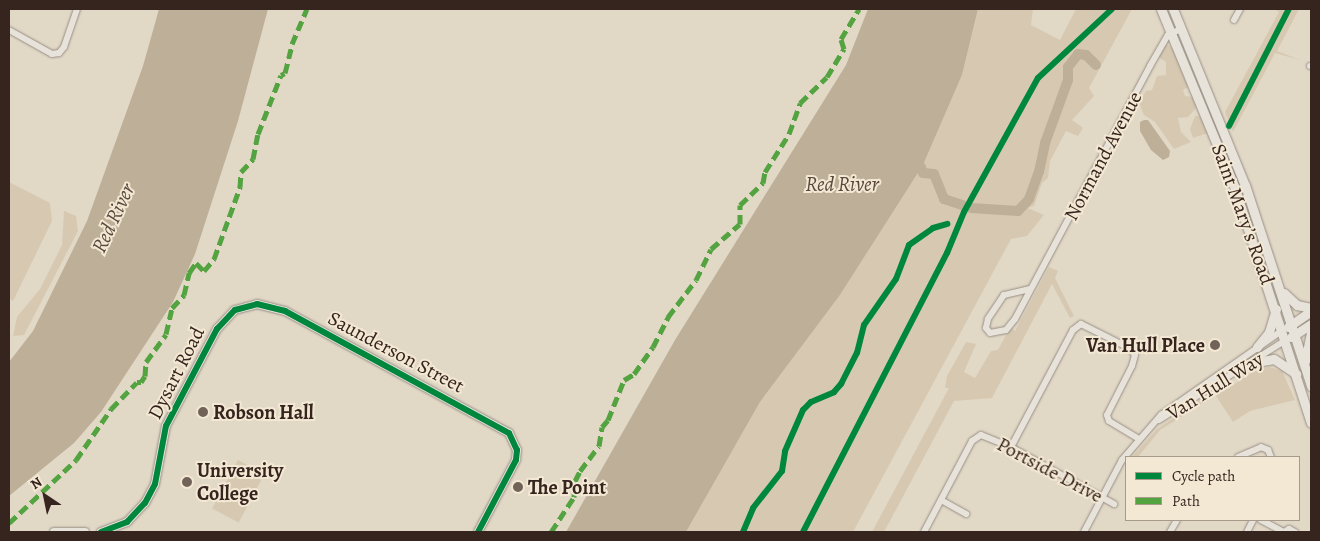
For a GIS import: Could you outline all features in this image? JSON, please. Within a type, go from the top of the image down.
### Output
[{"type":"main road","name":"Saint Mary’s Road","points":[[1161,9],[1234,186],[1276,306],[1283,330],[1283,342],[1298,376],[1311,423]]},
{"type":"main road","name":"Saint Mary’s Road","points":[[1173,9],[1241,176],[1296,334],[1311,386]]},
{"type":"main road","points":[[1281,290],[1297,305],[1311,310]]},
{"type":"main road","points":[[1257,347],[1271,328],[1276,306]]},
{"type":"main road","points":[[1283,330],[1311,310]]},
{"type":"main road","points":[[1283,342],[1311,324]]},
{"type":"main road","points":[[1305,363],[1311,332]]},
{"type":"main road","points":[[1252,363],[1274,359],[1287,365],[1298,376]]},
{"type":"street","points":[[9,30],[52,54],[59,53],[64,47],[77,9]]},
{"type":"street","points":[[1234,20],[1240,9]]},
{"type":"street","points":[[1172,33],[1181,29]]},
{"type":"street","name":"Normand Avenue","points":[[1030,289],[1004,295],[988,319],[986,328],[990,333],[1006,330],[1030,289],[1150,66],[1172,33]]},
{"type":"street","name":"Saunderson Street","points":[[247,306],[266,305],[285,311],[502,428],[514,439],[517,450],[514,466],[478,532]]},
{"type":"street","name":"Dysart Road","points":[[101,532],[126,522],[145,503],[155,484],[160,447],[173,411],[217,329],[225,318],[247,306]]},
{"type":"street","points":[[1011,447],[1073,330],[1081,324],[1129,348],[1135,354],[1132,366],[1107,414],[1109,421],[1139,439]]},
{"type":"street","name":"Van Hull Way","points":[[1125,456],[1168,407],[1283,330]]},
{"type":"street","name":"Van Hull Way","points":[[1150,426],[1283,342]]},
{"type":"street","points":[[1221,370],[1224,380]]},
{"type":"street","name":"Portside Drive","points":[[924,532],[976,437],[985,436],[1011,447],[1114,504]]},
{"type":"street","points":[[1240,456],[1256,447],[1265,448],[1270,456]]},
{"type":"street","name":"Van Hull Way","points":[[1084,532],[1125,456]]},
{"type":"street","points":[[941,500],[966,514]]},
{"type":"street","points":[[1170,532],[1176,521]]},
{"type":"street","points":[[1263,521],[1284,532],[1289,529],[1295,532]]},
{"type":"street","points":[[54,532],[85,532]]},
{"type":"shaded area","points":[[978,9],[1033,9],[1031,25],[1060,40],[1076,9],[1132,9],[1089,88],[1094,96],[1072,120],[1083,128],[1078,136],[1066,131],[1050,161],[1048,178],[1042,183],[1034,206],[1028,208],[1044,215],[1027,236],[1011,239],[853,532],[686,532],[760,402],[840,295],[923,165],[962,75]]},
{"type":"shaded area","points":[[1274,9],[1299,9],[1277,51],[1300,60],[1275,53],[1233,132],[1225,112],[1279,12]]},
{"type":"shaded area","points":[[1166,44],[1174,49],[1188,87],[1183,90],[1185,96],[1193,97],[1197,107],[1188,117],[1178,118],[1181,132],[1191,142],[1174,149],[1155,122],[1144,115],[1139,103],[1146,91],[1152,90],[1157,76],[1166,75],[1166,62],[1158,57]]},
{"type":"shaded area","points":[[1195,116],[1200,116],[1208,133],[1193,138],[1190,129]]},
{"type":"shaded area","points":[[9,182],[50,203],[52,221],[13,301],[9,298]]},
{"type":"shaded area","points":[[64,211],[76,216],[78,231],[24,335],[13,336],[17,317],[40,289],[62,245]]},
{"type":"shaded area","points":[[1049,267],[1058,271],[1055,278],[1074,316],[1070,318],[1052,284],[992,398],[954,401],[884,532],[872,532],[949,388],[945,388],[947,376],[966,342],[976,344],[964,372],[975,378],[991,351],[998,350],[1007,333],[1001,329],[1007,325],[1015,331]]},
{"type":"shaded area","points":[[1269,367],[1282,371],[1295,400],[1250,411],[1233,422],[1216,396],[1253,372]]},
{"type":"shaded area","points":[[1205,397],[1200,405],[1160,430],[1139,456],[1133,456],[1157,429]]},
{"type":"shaded area","points":[[238,460],[264,474],[239,523],[212,509]]},
{"type":"water","name":"Red River","points":[[159,9],[268,9],[238,121],[195,254],[173,302],[101,412],[74,443],[9,496],[9,362],[33,331],[87,221],[143,66]]},
{"type":"water","name":"Red River","points":[[868,9],[978,9],[962,75],[923,165],[840,295],[760,402],[686,532],[566,532],[675,340],[846,65]]},
{"type":"water","points":[[1148,120],[1170,151],[1169,157],[1163,160],[1151,150],[1140,131],[1140,122]]},
{"type":"waterway","points":[[971,208],[1018,211],[1029,199],[1039,172],[1045,143],[1068,80],[1068,67],[1078,54],[1086,55],[1096,65]]},
{"type":"waterway","points":[[921,167],[923,173],[934,174],[944,199],[963,205]]},
{"type":"marked path","points":[[9,523],[76,460],[111,409],[137,382],[141,382],[145,376],[146,362],[166,334],[172,308],[184,295],[189,273],[196,263],[204,271],[214,259],[240,187],[241,172],[253,159],[258,134],[281,75],[285,73],[292,44],[307,9]]},
{"type":"marked path","points":[[551,532],[574,497],[575,481],[580,471],[599,446],[602,427],[608,420],[624,380],[634,374],[653,347],[668,317],[696,280],[711,249],[740,224],[740,205],[763,183],[765,172],[789,134],[800,103],[827,77],[844,49],[841,39],[859,9]]},
{"type":"cycle path","points":[[803,532],[947,253],[964,212],[1038,78],[1112,9]]},
{"type":"cycle path","points":[[1229,126],[1289,9]]},
{"type":"cycle path","points":[[743,532],[753,508],[782,471],[785,451],[803,410],[811,402],[834,392],[841,384],[857,353],[864,325],[896,279],[909,245],[933,228],[947,224]]},
{"type":"cycle path","points":[[101,532],[127,522],[145,503],[155,484],[166,426],[217,329],[235,310],[257,304],[285,311],[509,433],[517,450],[516,460],[478,532]]},
{"type":"place","name":"Van Hull Place","points":[[1215,345]]},
{"type":"place","name":"Robson Hall","points":[[203,412]]},
{"type":"place","name":"University College","points":[[187,482]]},
{"type":"place","name":"The Point","points":[[518,487]]}]
